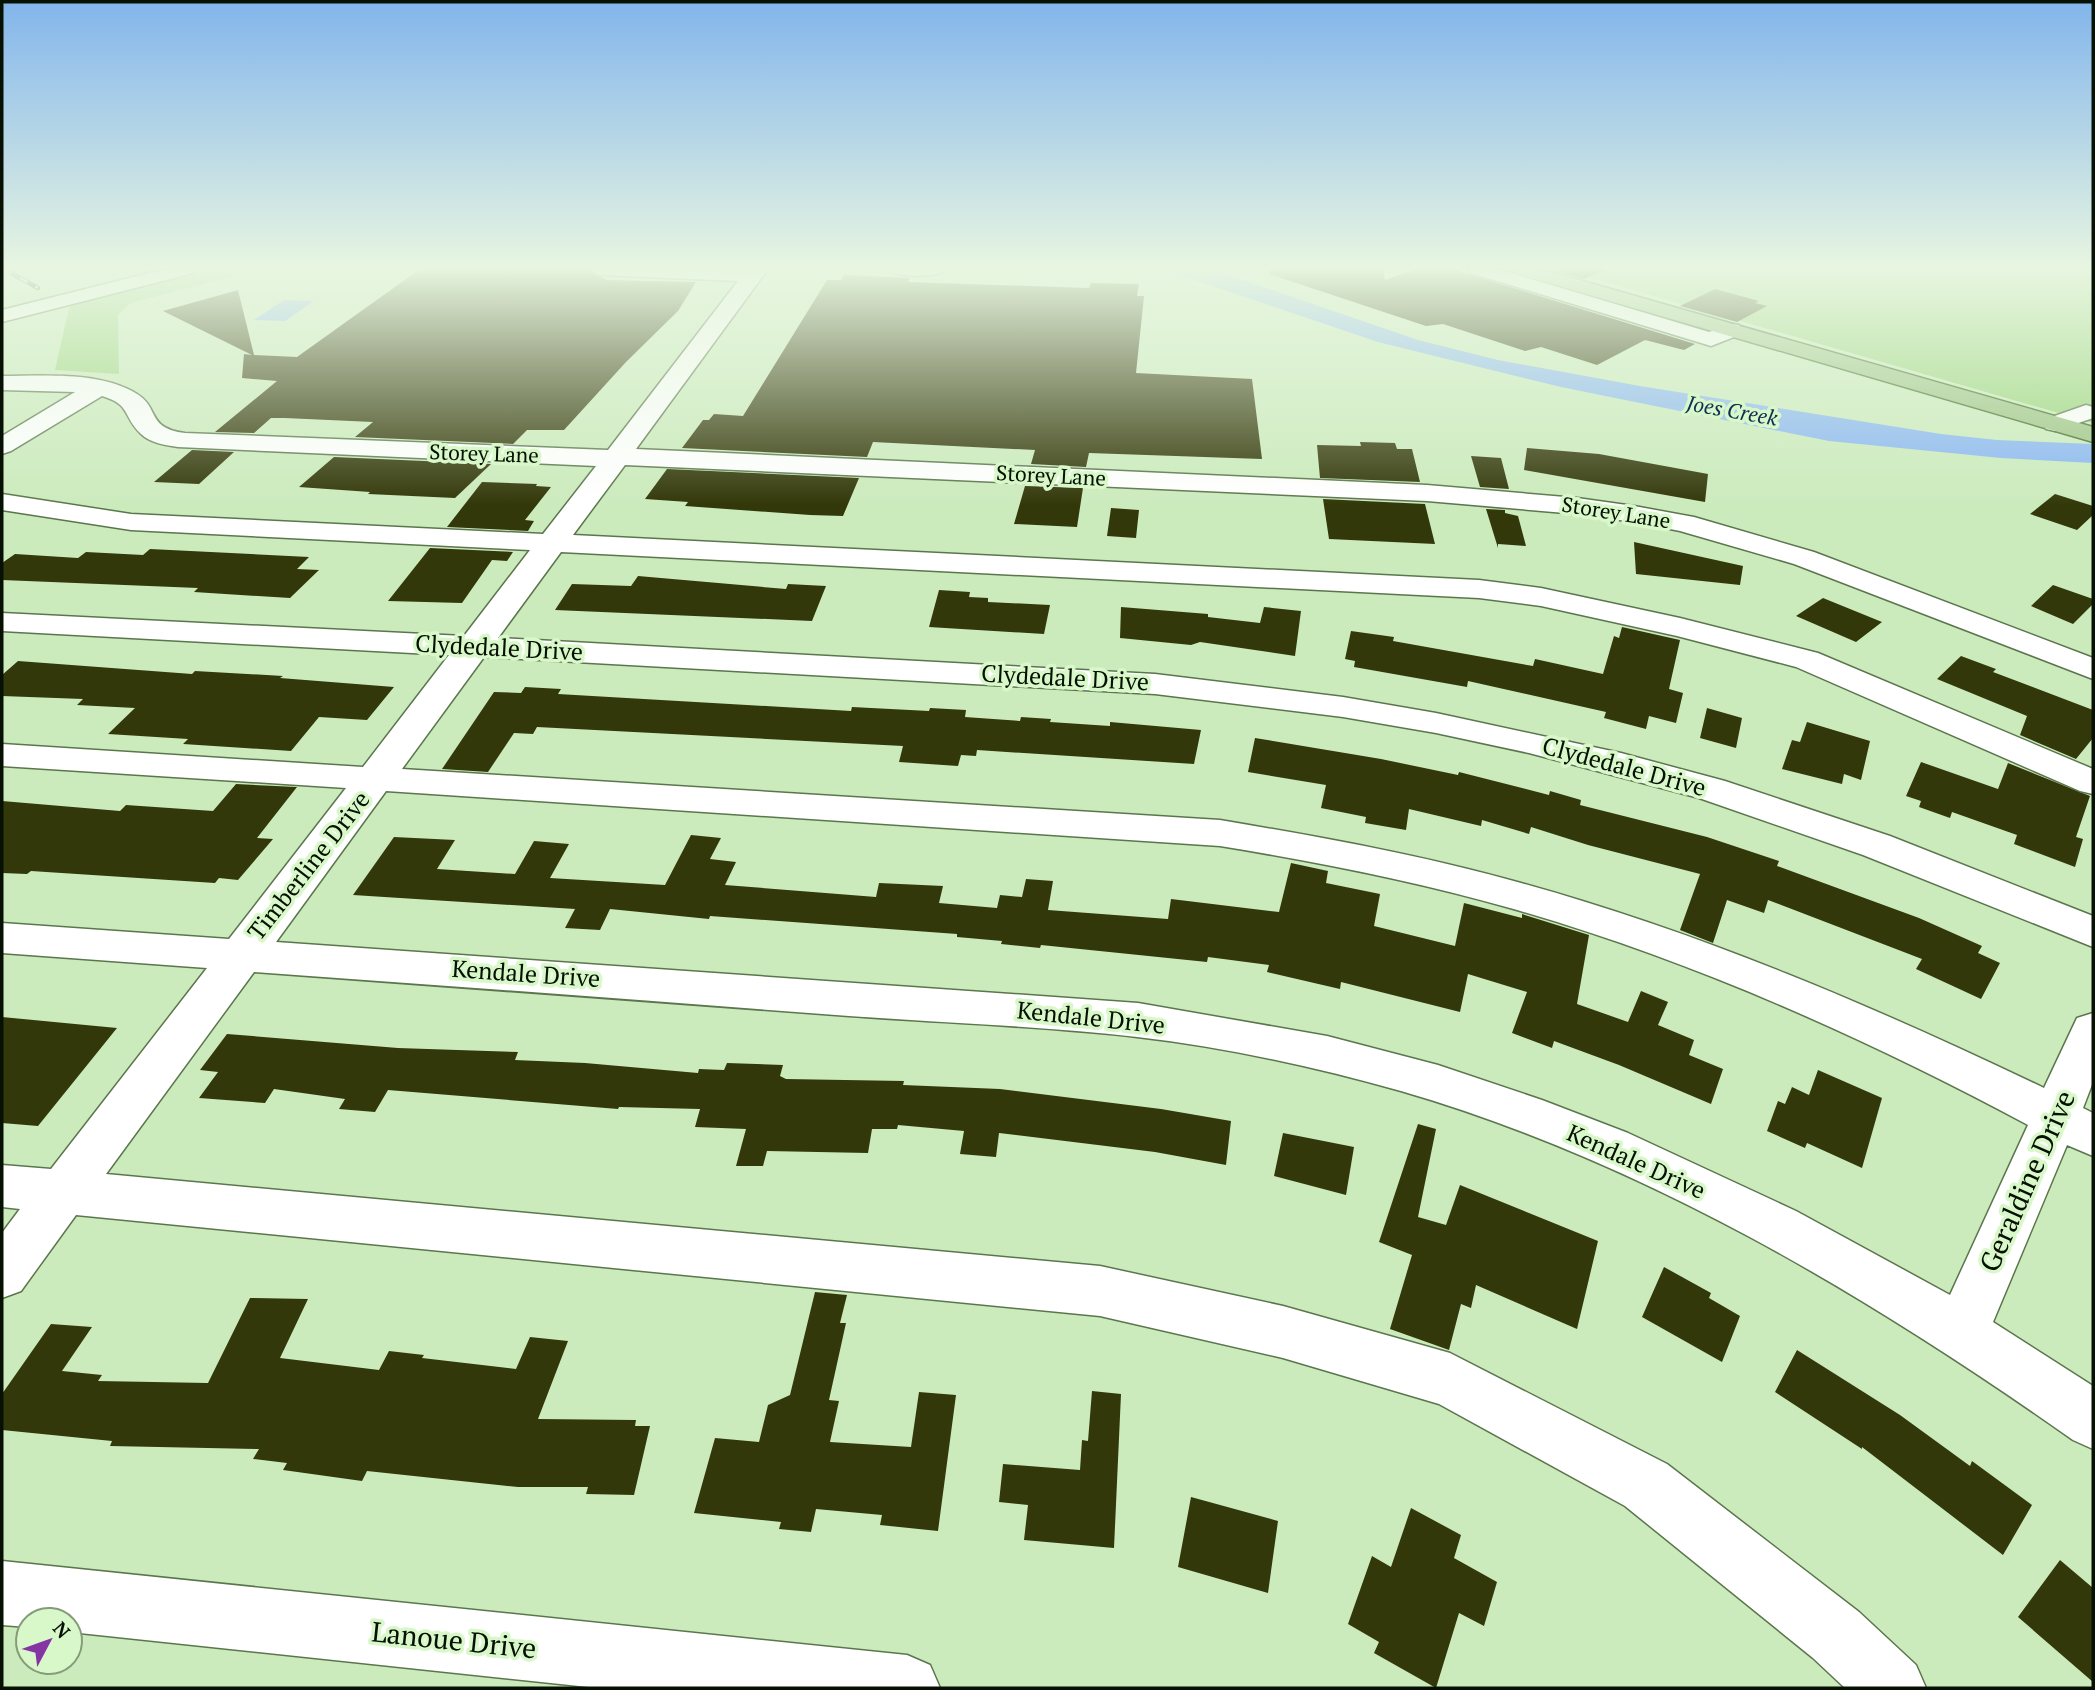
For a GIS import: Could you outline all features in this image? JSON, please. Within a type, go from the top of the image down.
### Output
[{"type":"main road","points":[[1796,348],[2077,425]]},
{"type":"street","name":"Timberline Drive","points":[[2,1274],[698,348]]},
{"type":"street","name":"Storey Lane","points":[[2,383],[72,385],[97,389],[131,400],[145,424],[154,432],[169,438],[227,443],[1413,493],[1577,506],[1684,523],[1761,543],[2093,669]]},
{"type":"street","points":[[2,446],[97,389]]},
{"type":"street","points":[[2,502],[131,522],[1479,589],[1541,597],[1680,627],[1807,660],[2093,783]]},
{"type":"street","name":"Clydedale Drive","points":[[2,622],[1173,684],[1406,716],[1524,740],[1678,781],[1801,818],[1933,866],[2093,932]]},
{"type":"street","points":[[2,755],[1220,832],[1333,852],[1561,909],[1671,947],[1811,1002],[1935,1057],[2074,1126]]},
{"type":"street","name":"Kendale Drive","points":[[2,938],[241,953],[1138,1020],[1259,1039],[1347,1058],[1436,1083],[1515,1110],[1628,1156],[1738,1208],[1854,1269],[1961,1332],[2093,1420]]},
{"type":"street","name":"Geraldine Drive","points":[[1961,1332],[2074,1126],[2093,1030]]},
{"type":"street","points":[[2,1186],[1100,1291],[1283,1332],[1450,1380],[1646,1485],[1836,1635],[1893,1688]]},
{"type":"street","name":"Lanoue Drive","points":[[2,1593],[907,1688]]},
{"type":"green space","points":[[60,348],[119,348],[119,374],[55,370]]},
{"type":"green space","points":[[1833,348],[2093,348],[2093,423]]},
{"type":"water","name":"Joes Creek","points":[[1402,348],[1449,348],[1498,360],[1640,386],[1941,434],[1997,440],[2093,444],[2093,463],[2001,458],[1829,441],[1561,387]]},
{"type":"building","points":[[238,348],[252,348],[254,355],[297,357],[310,348],[640,348],[564,430],[527,430],[513,444],[355,437],[373,422],[285,418],[271,418],[254,433],[215,432],[277,381],[242,378],[244,354],[252,355]]},
{"type":"building","points":[[785,348],[1139,348],[1136,373],[1252,379],[1262,459],[1089,453],[1086,467],[1031,464],[1035,450],[873,442],[867,457],[682,448],[703,420],[709,420],[714,414],[743,416]]},
{"type":"building","points":[[1515,348],[1538,348],[1525,351]]},
{"type":"building","points":[[1544,348],[1630,348],[1597,365]]},
{"type":"building","points":[[1360,442],[1395,443],[1397,449],[1412,449],[1420,482],[1320,478],[1317,445],[1361,446]]},
{"type":"building","points":[[1527,448],[1599,454],[1708,474],[1705,502],[1524,470]]},
{"type":"building","points":[[192,450],[234,452],[199,484],[154,482]]},
{"type":"building","points":[[1471,456],[1501,458],[1509,489],[1480,487]]},
{"type":"building","points":[[334,457],[491,464],[455,498],[368,494],[370,492],[299,487]]},
{"type":"building","points":[[667,469],[859,478],[843,516],[810,515],[685,506],[688,502],[645,499]]},
{"type":"building","points":[[482,482],[551,487],[525,520],[534,521],[528,531],[447,527]]},
{"type":"building","points":[[1025,486],[1083,488],[1077,527],[1014,524]]},
{"type":"building","points":[[2055,494],[2093,506],[2093,515],[2077,530],[2030,514]]},
{"type":"building","points":[[1323,499],[1425,504],[1435,544],[1329,539]]},
{"type":"building","points":[[1111,508],[1139,510],[1136,538],[1107,536]]},
{"type":"building","points":[[1486,509],[1505,510],[1505,513],[1518,516],[1526,546],[1498,544],[1498,548]]},
{"type":"building","points":[[1634,542],[1743,566],[1740,585],[1636,574]]},
{"type":"building","points":[[430,548],[513,552],[507,561],[492,560],[462,603],[388,601]]},
{"type":"building","points":[[150,549],[309,557],[297,569],[319,570],[290,598],[194,592],[198,588],[2,580],[2,563],[15,554],[78,558],[86,552],[143,555]]},
{"type":"building","points":[[638,576],[786,589],[788,584],[826,586],[812,621],[555,610],[572,584],[631,586]]},
{"type":"building","points":[[2053,585],[2093,599],[2093,604],[2073,624],[2031,606]]},
{"type":"building","points":[[939,590],[970,592],[969,597],[988,598],[988,602],[1050,605],[1044,634],[929,627]]},
{"type":"building","points":[[1823,598],[1882,622],[1856,642],[1796,616]]},
{"type":"building","points":[[1121,607],[1208,614],[1208,617],[1260,623],[1264,607],[1301,611],[1295,656],[1200,642],[1191,645],[1120,638]]},
{"type":"building","points":[[1622,627],[1680,640],[1669,689],[1683,693],[1676,723],[1649,716],[1646,729],[1604,718],[1606,712],[1468,681],[1467,687],[1354,667],[1355,661],[1345,659],[1351,631],[1394,637],[1393,641],[1533,666],[1535,659],[1603,674],[1614,636],[1619,638]]},
{"type":"building","points":[[1961,656],[1996,669],[1993,672],[2093,710],[2093,738],[2076,759],[2020,735],[2027,716],[1937,679]]},
{"type":"building","points":[[18,661],[192,674],[195,671],[283,676],[280,678],[394,687],[367,720],[319,717],[291,751],[183,744],[188,739],[108,734],[135,708],[77,705],[83,699],[2,696],[2,675]]},
{"type":"building","points":[[525,687],[561,689],[558,694],[851,711],[852,707],[966,710],[965,717],[1020,721],[1021,717],[1051,719],[1050,722],[1110,726],[1110,722],[1201,730],[1194,764],[977,750],[976,756],[961,755],[958,766],[899,762],[903,746],[537,727],[533,734],[514,733],[488,772],[442,769],[494,692],[521,693]]},
{"type":"building","points":[[1707,708],[1742,718],[1736,748],[1700,738]]},
{"type":"building","points":[[1807,722],[1870,741],[1861,780],[1844,774],[1842,784],[1782,769],[1792,740],[1800,742]]},
{"type":"building","points":[[1255,738],[1458,775],[1459,772],[1549,795],[1550,791],[1581,800],[1580,805],[1707,837],[1779,861],[1777,866],[1919,918],[1982,946],[1978,953],[2000,963],[1981,999],[1916,969],[1922,959],[1768,900],[1764,913],[1727,900],[1713,943],[1680,930],[1700,874],[1531,827],[1529,834],[1482,820],[1481,826],[1409,809],[1406,830],[1365,823],[1366,817],[1321,808],[1326,785],[1248,772]]},
{"type":"building","points":[[1921,762],[1998,789],[2008,763],[2090,796],[2076,837],[2083,839],[2075,867],[2014,844],[2017,835],[1952,812],[1950,818],[1919,807],[1921,801],[1906,796]]},
{"type":"building","points":[[236,784],[297,787],[257,838],[273,839],[238,880],[219,878],[215,883],[31,871],[27,874],[2,873],[2,801],[120,811],[126,805],[213,811]]},
{"type":"building","points":[[691,835],[721,838],[710,859],[736,862],[725,885],[876,897],[879,883],[943,886],[939,903],[997,908],[1000,895],[1022,897],[1026,879],[1053,881],[1048,910],[1168,919],[1171,899],[1279,912],[1291,863],[1328,871],[1326,883],[1380,894],[1374,926],[1455,946],[1464,903],[1522,918],[1522,914],[1589,935],[1577,1004],[1628,1022],[1641,991],[1668,1002],[1658,1025],[1694,1040],[1689,1055],[1723,1069],[1711,1104],[1554,1041],[1552,1048],[1512,1033],[1527,992],[1468,974],[1460,1012],[1341,982],[1340,989],[1267,972],[1269,965],[1208,957],[1207,962],[1041,945],[1040,948],[1001,944],[1002,941],[957,937],[957,934],[710,916],[709,919],[610,909],[600,930],[565,928],[575,909],[353,895],[394,837],[455,840],[437,869],[515,874],[534,841],[569,844],[550,878],[665,885]]},
{"type":"building","points":[[2,1017],[117,1028],[38,1126],[2,1123]]},
{"type":"building","points":[[227,1034],[398,1048],[518,1052],[515,1060],[698,1073],[699,1069],[724,1070],[727,1063],[783,1065],[780,1076],[786,1079],[904,1081],[903,1085],[1000,1089],[1161,1109],[1231,1121],[1226,1165],[1155,1152],[999,1133],[996,1157],[960,1154],[964,1131],[898,1125],[897,1129],[872,1129],[868,1153],[767,1151],[763,1166],[736,1166],[746,1129],[695,1127],[700,1109],[618,1109],[388,1090],[375,1112],[339,1109],[345,1099],[274,1089],[265,1103],[199,1098],[218,1072],[200,1070]]},
{"type":"building","points":[[1818,1070],[1882,1098],[1862,1168],[1807,1143],[1805,1148],[1767,1131],[1778,1101],[1785,1104],[1792,1087],[1809,1095]]},
{"type":"building","points":[[1418,1124],[1436,1129],[1418,1217],[1446,1225],[1460,1185],[1598,1241],[1577,1329],[1476,1285],[1471,1308],[1461,1304],[1449,1350],[1390,1329],[1412,1255],[1379,1242]]},
{"type":"building","points":[[1283,1133],[1354,1147],[1346,1195],[1274,1176]]},
{"type":"building","points":[[1664,1267],[1711,1293],[1709,1298],[1740,1316],[1722,1362],[1642,1317]]},
{"type":"building","points":[[815,1292],[847,1295],[840,1323],[846,1323],[829,1400],[839,1401],[830,1442],[911,1447],[919,1392],[956,1395],[938,1531],[880,1525],[882,1515],[816,1509],[811,1532],[779,1529],[781,1522],[694,1513],[715,1438],[759,1442],[768,1405],[790,1395]]},
{"type":"building","points":[[250,1298],[308,1299],[280,1358],[379,1370],[389,1351],[424,1355],[422,1358],[516,1369],[530,1337],[568,1341],[538,1419],[636,1420],[635,1426],[650,1426],[634,1495],[586,1494],[588,1487],[518,1487],[367,1471],[362,1481],[283,1470],[287,1463],[253,1459],[259,1449],[110,1446],[112,1441],[2,1430],[2,1394],[51,1324],[92,1327],[62,1371],[102,1375],[98,1381],[208,1383]]},
{"type":"building","points":[[1797,1350],[1900,1415],[1970,1466],[1972,1461],[2032,1505],[2003,1555],[1862,1447],[1775,1392]]},
{"type":"building","points":[[1092,1391],[1121,1394],[1114,1548],[1024,1540],[1028,1505],[999,1502],[1003,1464],[1080,1470],[1082,1440],[1088,1441]]},
{"type":"building","points":[[1191,1497],[1278,1521],[1268,1593],[1178,1567]]},
{"type":"building","points":[[1411,1508],[1461,1535],[1454,1558],[1497,1582],[1484,1626],[1459,1613],[1436,1688],[1374,1653],[1379,1642],[1348,1624],[1372,1556],[1391,1567]]},
{"type":"building","points":[[2060,1560],[2093,1588],[2093,1682],[2018,1617]]}]
